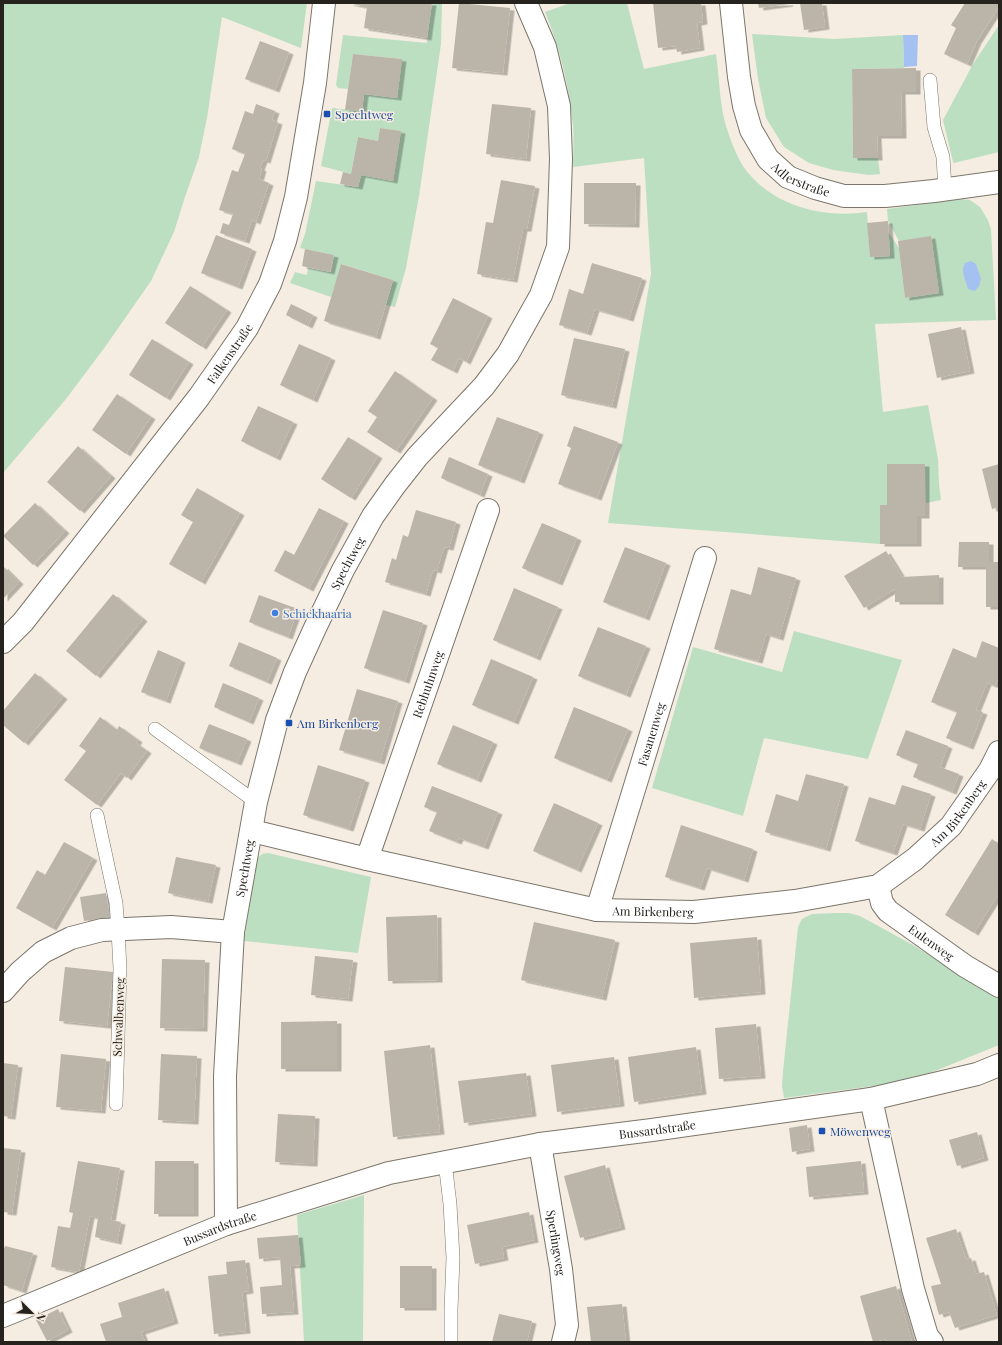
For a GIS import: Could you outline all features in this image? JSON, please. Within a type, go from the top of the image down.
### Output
[{"type":"street","name":"Falkenstraße","points":[[3,642],[23,622],[200,397],[247,328],[270,284],[285,241],[296,197],[315,83],[324,3]]},
{"type":"street","name":"Spechtweg","points":[[226,1224],[225,1076],[233,932],[256,802],[278,720],[295,672],[346,563],[373,516],[395,485],[418,457],[484,386],[508,354],[541,295],[558,247],[561,159],[559,106],[545,47],[526,3]]},
{"type":"street","name":"Adlerstraße","points":[[731,3],[739,77],[744,106],[751,130],[768,159],[788,177],[815,188],[844,196],[885,196],[999,182]]},
{"type":"street","name":"Rebhuhnweg","points":[[367,858],[488,510]]},
{"type":"street","name":"Fasanenweg","points":[[597,910],[705,558]]},
{"type":"street","name":"Am Birkenberg","points":[[252,831],[597,910],[694,912],[795,901],[878,886],[915,859],[951,826],[990,770],[999,752]]},
{"type":"street","name":"Eulenweg","points":[[878,886],[882,903],[888,911],[965,966],[999,986]]},
{"type":"street","points":[[3,991],[20,972],[44,952],[71,938],[102,930],[171,927],[233,932]]},
{"type":"street","name":"Bussardstraße","points":[[3,1316],[226,1224],[389,1173],[540,1144],[652,1130],[871,1099],[977,1074],[999,1065]]},
{"type":"street","points":[[871,1099],[913,1289],[927,1336],[932,1342]]},
{"type":"street","name":"Sperlingweg","points":[[540,1144],[561,1269],[567,1325],[563,1342]]},
{"type":"lane","points":[[930,80],[934,127],[943,157],[945,189]]},
{"type":"lane","points":[[155,729],[256,802]]},
{"type":"lane","name":"Schwalbenweg","points":[[97,814],[116,903],[118,930],[120,969],[116,1104]]},
{"type":"lane","points":[[444,1162],[450,1204],[453,1258],[448,1341]]},
{"type":"green space","points":[[3,3],[307,3],[301,48],[222,17],[207,118],[199,157],[174,232],[151,281],[105,347],[66,399],[3,473]]},
{"type":"green space","points":[[432,3],[442,3],[441,44],[419,196],[406,268],[395,307],[386,305],[393,280],[342,264],[331,297],[290,283],[295,272],[307,275],[308,268],[331,272],[334,255],[300,248],[305,234],[316,181],[358,187],[361,175],[400,131],[380,128],[378,141],[358,137],[351,174],[321,166],[332,108],[362,111],[364,94],[397,98],[401,59],[353,54],[348,89],[338,88],[336,85],[343,35],[427,43]]},
{"type":"green space","points":[[570,3],[627,3],[644,69],[716,54],[723,115],[735,151],[740,162],[750,175],[775,196],[804,208],[819,212],[867,212],[870,257],[890,256],[887,230],[899,248],[905,298],[938,293],[931,237],[899,241],[888,221],[887,209],[961,199],[970,200],[980,207],[988,220],[991,229],[996,320],[875,324],[883,412],[928,405],[938,459],[941,500],[926,503],[925,464],[887,464],[887,505],[880,505],[880,544],[608,523],[651,274],[644,158],[573,167],[573,131],[569,97],[563,68],[545,12]]},
{"type":"green space","points":[[999,25],[999,152],[954,163],[943,120],[973,64]]},
{"type":"green space","points":[[752,34],[834,39],[903,35],[904,68],[852,69],[853,158],[878,158],[880,174],[869,175],[833,170],[809,163],[784,147],[766,118],[758,79]]},
{"type":"green space","points":[[794,631],[902,660],[868,759],[764,738],[743,816],[652,788],[693,647],[782,672]]},
{"type":"green space","points":[[268,853],[371,877],[358,953],[244,941],[256,859],[262,854]]},
{"type":"green space","points":[[849,913],[860,916],[913,945],[999,998],[999,1045],[930,1073],[907,1079],[881,1085],[784,1098],[782,1086],[783,1071],[798,927],[802,919],[812,914]]},
{"type":"green space","points":[[364,1195],[363,1341],[304,1342],[297,1215]]},
{"type":"water","points":[[903,35],[918,35],[917,66],[904,67]]},
{"type":"water","points":[[971,261],[976,264],[981,279],[979,286],[975,291],[968,289],[963,272],[965,263]]},
{"type":"building","points":[[348,3],[432,3],[427,38],[364,28],[367,7]]},
{"type":"building","points":[[459,3],[510,8],[503,73],[452,68]]},
{"type":"building","points":[[653,3],[701,3],[703,22],[697,23],[700,48],[677,52],[676,46],[658,48]]},
{"type":"building","points":[[758,3],[789,3],[789,4],[759,8]]},
{"type":"building","points":[[800,3],[822,3],[825,27],[804,30]]},
{"type":"building","points":[[965,3],[999,3],[999,7],[977,41],[967,64],[944,54],[956,28],[951,25]]},
{"type":"building","points":[[260,41],[289,52],[275,90],[245,79]]},
{"type":"building","points":[[353,54],[402,59],[397,98],[364,94],[362,111],[345,110]]},
{"type":"building","points":[[916,68],[916,92],[901,92],[902,136],[877,136],[878,158],[853,158],[852,69]]},
{"type":"building","points":[[256,104],[275,111],[272,120],[278,122],[266,161],[263,160],[260,168],[262,169],[259,179],[269,183],[256,222],[252,220],[245,241],[220,233],[223,223],[229,225],[233,214],[219,210],[232,170],[238,172],[245,154],[232,149],[245,111],[253,114]]},
{"type":"building","points":[[492,104],[531,108],[526,159],[486,154]]},
{"type":"building","points":[[380,128],[401,131],[393,181],[361,175],[358,187],[340,184],[343,172],[351,174],[358,137],[378,141]]},
{"type":"building","points":[[501,180],[535,186],[527,229],[523,229],[513,280],[477,274],[486,222],[493,223]]},
{"type":"building","points":[[584,183],[636,183],[635,225],[584,224]]},
{"type":"building","points":[[888,221],[890,256],[870,257],[867,223]]},
{"type":"building","points":[[216,235],[252,249],[238,287],[201,273]]},
{"type":"building","points":[[931,236],[939,293],[905,298],[898,241]]},
{"type":"building","points":[[305,249],[334,255],[330,272],[302,266]]},
{"type":"building","points":[[592,263],[642,278],[629,319],[595,309],[587,333],[559,325],[569,289],[583,294]]},
{"type":"building","points":[[341,264],[393,280],[376,337],[324,321]]},
{"type":"building","points":[[190,286],[227,310],[202,347],[165,323]]},
{"type":"building","points":[[453,298],[488,316],[466,362],[459,358],[453,371],[431,360],[438,348],[430,344]]},
{"type":"building","points":[[291,304],[313,315],[308,326],[286,315]]},
{"type":"building","points":[[961,327],[970,371],[937,378],[928,334]]},
{"type":"building","points":[[574,338],[625,349],[612,406],[561,395]]},
{"type":"building","points":[[152,339],[189,362],[166,398],[129,375]]},
{"type":"building","points":[[299,344],[331,358],[313,400],[280,385]]},
{"type":"building","points":[[395,371],[433,398],[396,451],[367,432],[377,417],[368,411]]},
{"type":"building","points":[[117,394],[151,417],[126,454],[92,430]]},
{"type":"building","points":[[258,406],[293,422],[276,458],[241,441]]},
{"type":"building","points":[[497,417],[539,432],[520,481],[478,465]]},
{"type":"building","points":[[574,426],[618,442],[597,498],[558,484],[571,448],[567,446]]},
{"type":"building","points":[[348,437],[378,456],[351,498],[321,479]]},
{"type":"building","points":[[78,446],[111,476],[80,511],[47,482]]},
{"type":"building","points":[[449,457],[488,474],[480,495],[441,478]]},
{"type":"building","points":[[887,464],[925,464],[925,516],[917,516],[917,544],[880,544],[880,505],[887,505]]},
{"type":"building","points":[[999,464],[999,507],[992,509],[982,469]]},
{"type":"building","points":[[197,488],[240,513],[201,582],[169,564],[193,522],[181,515]]},
{"type":"building","points":[[35,503],[65,531],[33,565],[3,536]]},
{"type":"building","points":[[319,508],[344,521],[309,589],[274,571],[285,550],[294,555]]},
{"type":"building","points":[[416,510],[456,522],[449,548],[444,547],[437,571],[433,570],[426,594],[385,582],[392,558],[396,560],[403,535],[408,537]]},
{"type":"building","points":[[542,523],[577,538],[558,583],[522,568]]},
{"type":"building","points":[[959,542],[989,542],[989,562],[999,562],[999,607],[986,607],[986,567],[958,567]]},
{"type":"building","points":[[625,547],[666,563],[645,618],[603,602]]},
{"type":"building","points":[[886,551],[902,577],[939,575],[939,602],[895,602],[895,589],[864,608],[844,576]]},
{"type":"building","points":[[3,566],[19,582],[3,599]]},
{"type":"building","points":[[758,567],[796,578],[779,638],[766,634],[758,661],[714,649],[731,589],[751,595]]},
{"type":"building","points":[[514,588],[558,607],[536,658],[493,640]]},
{"type":"building","points":[[113,594],[143,619],[96,676],[66,651]]},
{"type":"building","points":[[259,595],[298,609],[288,637],[249,622]]},
{"type":"building","points":[[383,610],[423,623],[405,681],[364,668]]},
{"type":"building","points":[[598,627],[646,646],[626,695],[578,676]]},
{"type":"building","points":[[982,641],[999,648],[999,677],[995,686],[987,683],[976,710],[983,712],[969,747],[946,738],[957,712],[931,702],[953,648],[976,658]]},
{"type":"building","points":[[239,642],[277,658],[267,682],[229,666]]},
{"type":"building","points":[[158,650],[181,660],[166,701],[141,692]]},
{"type":"building","points":[[491,659],[533,677],[514,722],[472,705]]},
{"type":"building","points":[[35,673],[63,697],[24,743],[3,725],[3,711]]},
{"type":"building","points":[[223,683],[259,698],[249,722],[214,707]]},
{"type":"building","points":[[357,689],[398,701],[380,762],[339,750]]},
{"type":"building","points":[[574,707],[628,729],[607,780],[554,758]]},
{"type":"building","points":[[100,717],[117,730],[119,726],[138,740],[136,743],[147,751],[127,778],[121,773],[97,805],[64,780],[86,751],[79,746]]},
{"type":"building","points":[[209,724],[247,739],[237,763],[199,748]]},
{"type":"building","points":[[453,725],[493,742],[477,780],[437,764]]},
{"type":"building","points":[[906,730],[948,746],[940,767],[959,774],[952,792],[913,777],[918,764],[896,755]]},
{"type":"building","points":[[318,765],[365,780],[349,829],[303,815]]},
{"type":"building","points":[[806,774],[844,784],[826,849],[765,832],[776,794],[798,801]]},
{"type":"building","points":[[902,785],[931,794],[920,829],[903,824],[893,853],[855,841],[869,797],[895,805]]},
{"type":"building","points":[[432,786],[498,812],[484,847],[459,838],[457,842],[429,831],[437,812],[424,807]]},
{"type":"building","points":[[554,803],[598,823],[577,870],[533,851]]},
{"type":"building","points":[[681,825],[753,849],[744,880],[707,868],[700,888],[665,877]]},
{"type":"building","points":[[992,839],[999,844],[999,893],[974,933],[945,915]]},
{"type":"building","points":[[64,842],[93,858],[52,928],[16,908],[37,870],[45,875]]},
{"type":"building","points":[[176,857],[216,865],[208,901],[168,893]]},
{"type":"building","points":[[106,893],[110,917],[84,921],[80,897]]},
{"type":"building","points":[[437,915],[438,980],[388,981],[386,917]]},
{"type":"building","points":[[534,922],[615,940],[602,998],[521,980]]},
{"type":"building","points":[[757,937],[761,992],[694,998],[690,943]]},
{"type":"building","points":[[315,956],[353,960],[348,999],[311,995]]},
{"type":"building","points":[[162,959],[205,960],[203,1029],[160,1028]]},
{"type":"building","points":[[65,967],[113,972],[107,1026],[59,1021]]},
{"type":"building","points":[[337,1021],[337,1069],[281,1069],[281,1022]]},
{"type":"building","points":[[756,1024],[761,1076],[719,1079],[715,1028]]},
{"type":"building","points":[[430,1045],[440,1132],[393,1137],[384,1051]]},
{"type":"building","points":[[696,1047],[702,1092],[634,1102],[628,1057]]},
{"type":"building","points":[[61,1054],[106,1059],[101,1111],[56,1107]]},
{"type":"building","points":[[161,1054],[197,1056],[194,1122],[158,1120]]},
{"type":"building","points":[[614,1057],[620,1104],[557,1112],[551,1065]]},
{"type":"building","points":[[3,1063],[18,1065],[11,1117],[3,1116]]},
{"type":"building","points":[[526,1073],[532,1114],[464,1123],[458,1081]]},
{"type":"building","points":[[278,1114],[315,1116],[313,1164],[275,1162]]},
{"type":"building","points":[[807,1125],[810,1149],[792,1152],[789,1128]]},
{"type":"building","points":[[977,1132],[984,1158],[957,1166],[949,1140]]},
{"type":"building","points":[[3,1148],[21,1150],[12,1213],[3,1212]]},
{"type":"building","points":[[78,1161],[120,1168],[111,1220],[121,1222],[117,1242],[95,1237],[98,1218],[90,1216],[79,1272],[51,1267],[58,1226],[70,1228],[73,1213],[69,1212]]},
{"type":"building","points":[[155,1161],[194,1161],[194,1214],[154,1214]]},
{"type":"building","points":[[861,1161],[864,1192],[809,1197],[806,1167]]},
{"type":"building","points":[[605,1165],[621,1227],[580,1238],[564,1176]]},
{"type":"building","points":[[529,1212],[534,1240],[502,1247],[504,1258],[475,1264],[467,1225]]},
{"type":"building","points":[[956,1229],[966,1259],[971,1258],[976,1274],[984,1272],[997,1315],[955,1328],[949,1312],[939,1315],[931,1286],[941,1284],[926,1238]]},
{"type":"building","points":[[298,1235],[301,1265],[290,1266],[294,1312],[262,1314],[260,1287],[282,1285],[280,1257],[259,1259],[257,1238]]},
{"type":"building","points":[[5,1246],[33,1253],[22,1291],[3,1285],[3,1252]]},
{"type":"building","points":[[245,1260],[249,1291],[242,1292],[246,1331],[214,1334],[208,1276],[227,1274],[226,1262]]},
{"type":"building","points":[[400,1266],[432,1266],[432,1308],[400,1308]]},
{"type":"building","points":[[896,1286],[912,1342],[887,1342],[886,1339],[873,1342],[860,1296]]},
{"type":"building","points":[[164,1288],[174,1321],[141,1332],[145,1342],[106,1342],[100,1324],[122,1317],[118,1303]]},
{"type":"building","points":[[622,1304],[626,1342],[591,1342],[587,1307]]},
{"type":"building","points":[[58,1309],[68,1330],[47,1341],[36,1320]]},
{"type":"building","points":[[499,1314],[532,1321],[527,1342],[492,1342]]},
{"type":"place","name":"Spechtweg","points":[[327,114]]},
{"type":"place","name":"Schickhaaria","points":[[275,613]]},
{"type":"place","name":"Am Birkenberg","points":[[289,723]]},
{"type":"place","name":"Möwenweg","points":[[822,1131]]}]
